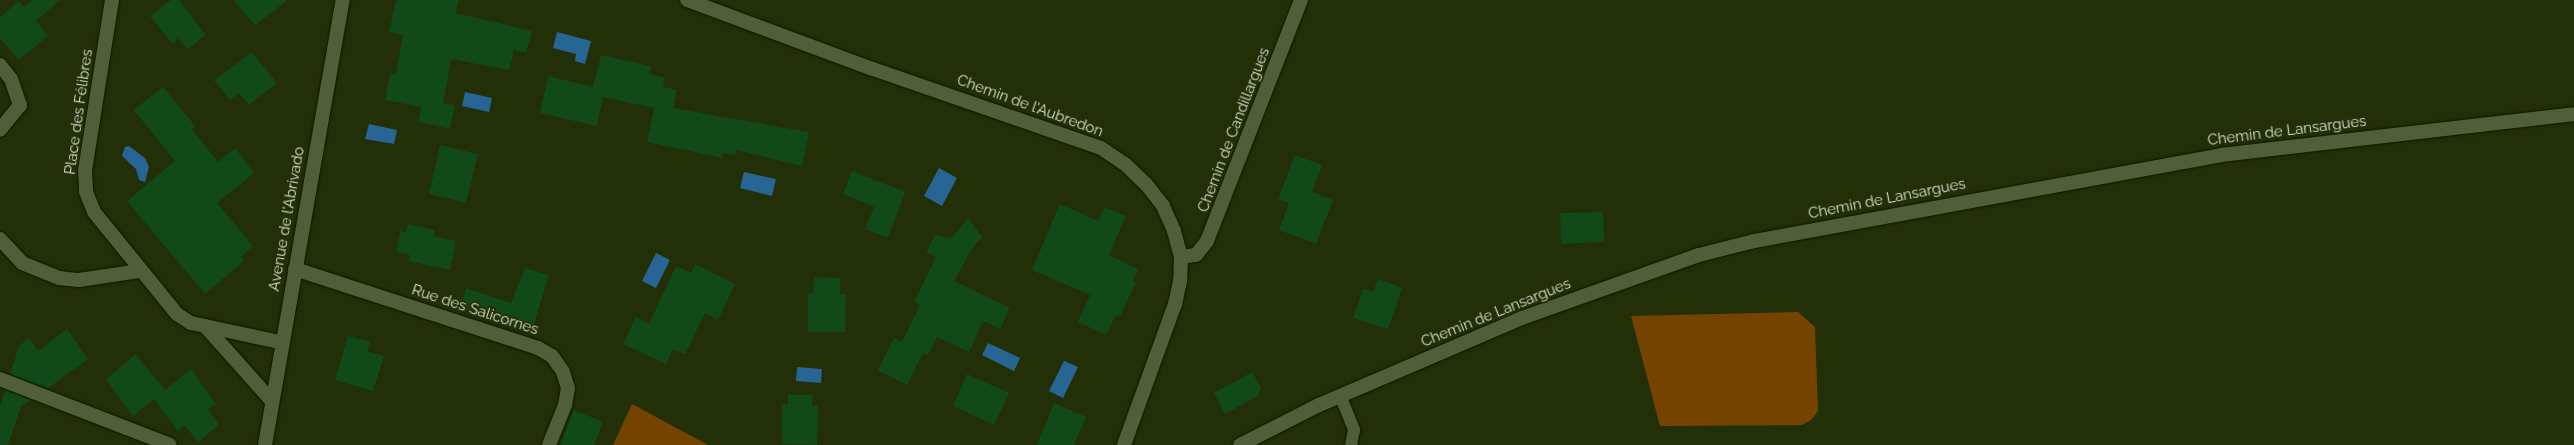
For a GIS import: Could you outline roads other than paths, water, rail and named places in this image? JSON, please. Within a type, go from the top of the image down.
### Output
[{"type":"street","name":"Place des Félibres","points":[[112,0],[85,170],[86,192],[94,212],[140,271],[177,314],[205,326],[280,342]]},
{"type":"street","name":"Avenue de l'Abrivado","points":[[264,445],[280,342],[295,269],[343,0]]},
{"type":"street","name":"Chemin de l'Aubredon","points":[[687,0],[873,69],[1102,148],[1125,164],[1163,206],[1181,257],[1175,304],[1124,445]]},
{"type":"street","name":"Chemin de Candillargues","points":[[1181,257],[1196,255],[1207,241],[1302,0]]},
{"type":"street","points":[[0,65],[11,79],[20,105],[0,130]]},
{"type":"street","name":"Chemin de Lansargues","points":[[1240,445],[1340,395],[1522,318],[1690,258],[1754,241],[2221,155],[2574,114]]},
{"type":"street","points":[[0,239],[22,262],[59,278],[79,280],[140,271]]},
{"type":"street","name":"Rue des Salicornes","points":[[295,269],[538,348],[552,356],[563,372],[568,388],[566,405],[549,445]]},
{"type":"street","name":"Place des Félibres","points":[[205,326],[271,400]]},
{"type":"street","points":[[0,378],[170,445]]},
{"type":"lane","points":[[1340,395],[1354,430],[1351,445]]},
{"type":"water","points":[[557,32],[591,41],[585,64],[575,61],[576,54],[553,48]]},
{"type":"water","points":[[465,92],[492,98],[489,112],[462,106]]},
{"type":"water","points":[[369,124],[397,130],[394,144],[365,139]]},
{"type":"water","points":[[129,146],[145,158],[149,167],[145,182],[139,180],[136,169],[122,156],[125,147]]},
{"type":"water","points":[[939,168],[957,178],[942,206],[924,196]]},
{"type":"water","points":[[744,172],[776,179],[772,196],[740,188]]},
{"type":"water","points":[[656,253],[670,260],[656,288],[642,281]]},
{"type":"water","points":[[988,343],[1020,358],[1014,371],[982,355]]},
{"type":"water","points":[[1064,361],[1078,367],[1063,398],[1049,391]]},
{"type":"water","points":[[797,367],[822,369],[821,383],[796,381]]}]
